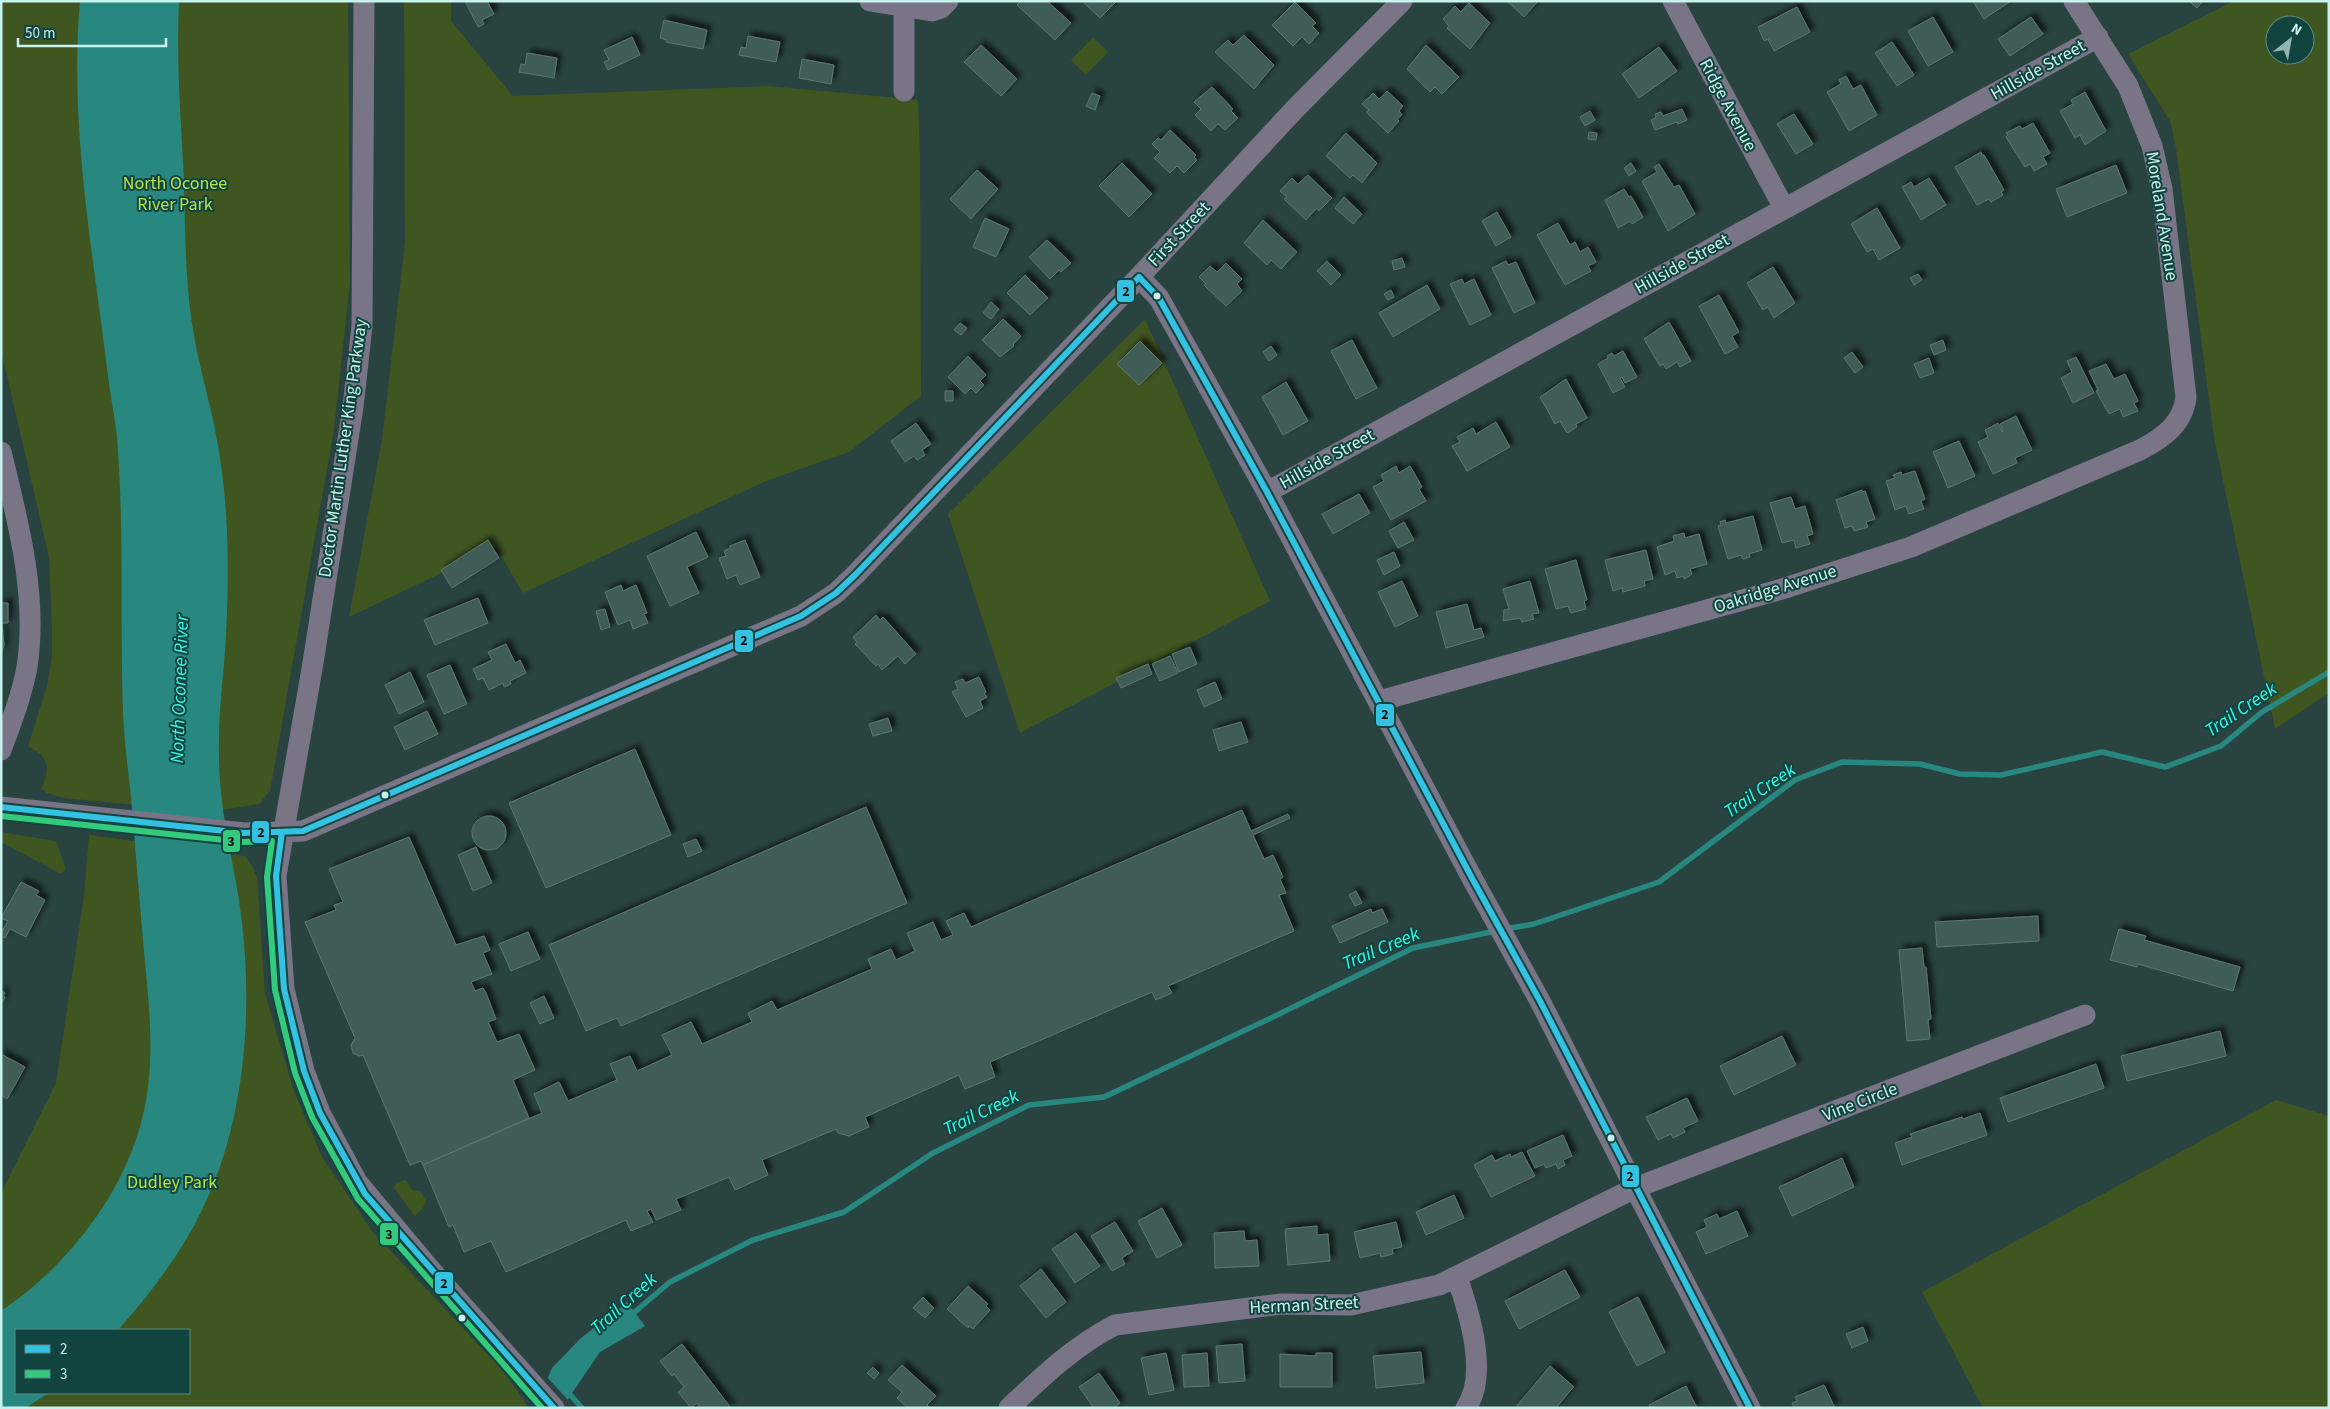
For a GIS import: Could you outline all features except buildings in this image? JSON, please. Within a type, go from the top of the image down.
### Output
[{"type":"street","name":"Doctor Martin Luther King Parkway","points":[[364,1],[362,326],[353,406],[313,663],[282,832],[276,876],[284,989],[304,1071],[320,1113],[365,1194],[554,1408]]},
{"type":"street","points":[[870,1],[904,4],[932,11],[941,8],[948,1]]},
{"type":"street","name":"First Street","points":[[1,807],[244,834],[303,831],[801,616],[829,598],[856,574],[1140,277],[1294,110],[1402,1]]},
{"type":"street","name":"Ridge Avenue","points":[[1673,1],[1784,208]]},
{"type":"street","name":"Moreland Avenue","points":[[2074,1],[2128,86],[2142,116],[2152,146],[2162,189],[2186,396],[2180,420],[2159,440]]},
{"type":"street","points":[[904,4],[904,91]]},
{"type":"street","name":"Hillside Street","points":[[1267,492],[2098,37]]},
{"type":"street","points":[[1140,277],[1159,298],[1267,492],[1473,880],[1540,1001],[1750,1408]]},
{"type":"street","name":"Oakridge Avenue","points":[[1379,701],[1782,589],[1911,547],[2140,450],[2159,440]]},
{"type":"street","points":[[1,452],[24,564],[28,601],[29,639],[27,666],[1,750]]},
{"type":"street","name":"Vine Circle","points":[[1635,1188],[2085,1015]]},
{"type":"street","name":"Herman Street","points":[[1009,1408],[1056,1364],[1097,1334],[1115,1325],[1281,1304],[1351,1305],[1439,1285],[1635,1188]]},
{"type":"street","points":[[1457,1277],[1467,1308],[1477,1377],[1466,1408]]},
{"type":"green space","name":"North Oconee River Park","points":[[1,1],[348,1],[350,282],[334,429],[270,791],[259,804],[209,812],[64,798],[47,793],[41,789],[46,775],[46,764],[41,755],[28,746],[47,686],[52,657],[49,557],[1,350]]},
{"type":"green space","points":[[404,1],[451,1],[451,21],[513,96],[769,86],[918,100],[921,396],[849,452],[766,481],[523,593],[496,547],[349,617],[382,440],[405,242]]},
{"type":"green space","points":[[2234,1],[2329,1],[2329,693],[2275,729],[2214,437],[2176,148],[2170,121],[2128,54]]},
{"type":"green space","points":[[1093,37],[1108,52],[1086,75],[1071,60]]},
{"type":"green space","points":[[1145,319],[1270,601],[1020,733],[948,514]]},
{"type":"green space","points":[[1,832],[56,841],[66,869],[61,874],[1,842]]},
{"type":"green space","name":"Dudley Park","points":[[89,835],[245,856],[257,877],[265,994],[294,1091],[322,1157],[372,1231],[504,1372],[529,1408],[1,1408],[1,1193],[56,1083],[84,896]]},
{"type":"green space","points":[[2276,1100],[2329,1116],[2329,1408],[1983,1408],[1922,1292]]},
{"type":"green space","points":[[406,1180],[412,1190],[420,1191],[426,1201],[423,1208],[415,1216],[394,1188],[396,1183]]},
{"type":"water","name":"North Oconee River","points":[[80,1],[179,1],[178,68],[189,300],[196,344],[218,446],[226,513],[228,551],[227,607],[219,722],[219,766],[224,817],[242,923],[246,996],[245,1034],[236,1108],[227,1144],[216,1179],[184,1244],[153,1288],[119,1329],[15,1329],[15,1394],[47,1394],[25,1408],[1,1408],[1,1311],[49,1273],[90,1226],[108,1200],[134,1144],[143,1115],[149,1074],[149,1012],[123,721],[120,484],[115,423],[84,189],[80,142],[77,48]]},
{"type":"water","points":[[627,1302],[645,1326],[600,1352],[562,1408],[535,1408],[552,1368],[581,1338]]},
{"type":"pier","points":[[546,1376],[569,1401],[565,1408],[536,1408],[533,1405]]},
{"type":"waterway","name":"Trail Creek","points":[[1505,929],[1534,924],[1659,882],[1795,780],[1842,762],[1920,764],[1960,774],[2001,775],[2102,752],[2165,767],[2221,746],[2262,712],[2329,672]]},
{"type":"waterway","name":"Trail Creek","points":[[630,1316],[670,1282],[753,1240],[844,1212],[933,1153],[1029,1105],[1104,1097],[1413,948],[1496,931]]},
{"type":"waterway","points":[[565,1389],[582,1408]]},
{"type":"transit line","name":"2","points":[[1,807],[244,833],[303,831],[801,616],[836,593],[856,574],[1139,277],[1159,298],[1267,492],[1473,880],[1540,1001],[1750,1408]]},
{"type":"transit line","name":"3","points":[[1,816],[243,842],[272,841],[267,877],[275,990],[295,1073],[312,1117],[358,1199],[542,1408]]},
{"type":"transit line","name":"2","points":[[282,832],[276,876],[284,989],[304,1071],[320,1113],[365,1194],[554,1408]]}]
